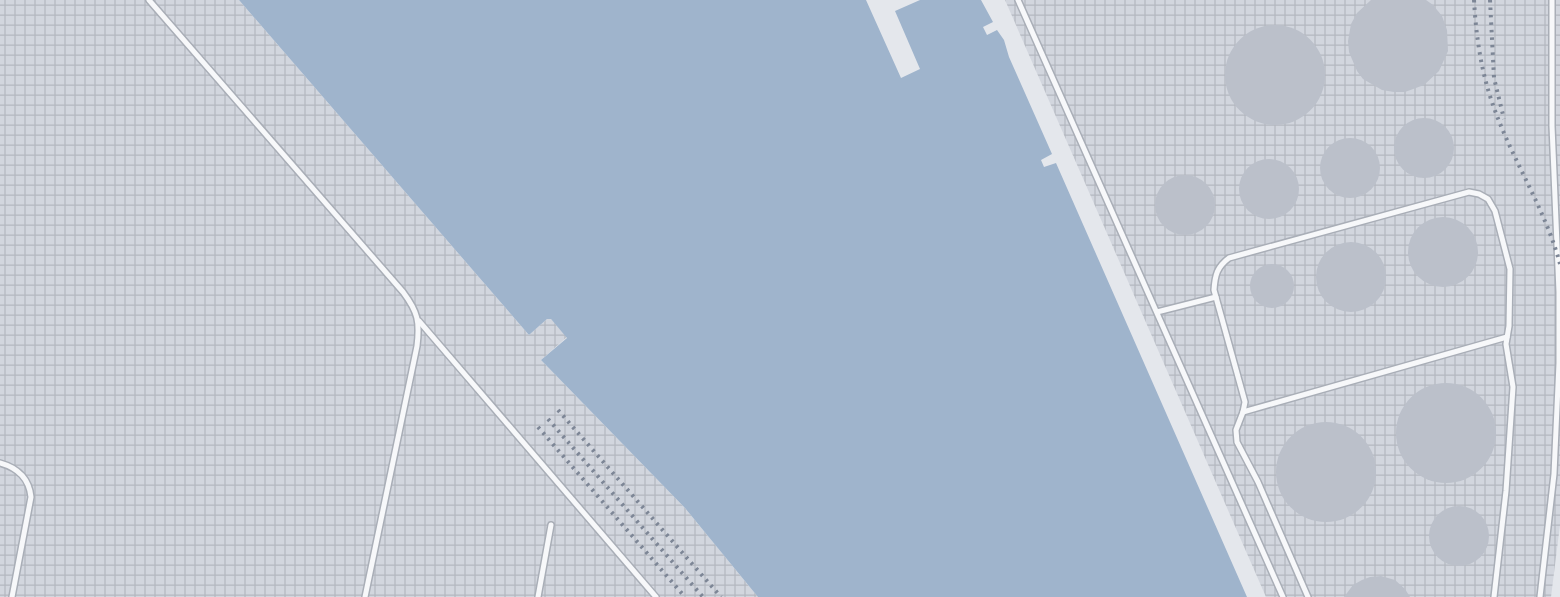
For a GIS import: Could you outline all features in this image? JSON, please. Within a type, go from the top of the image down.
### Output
[{"type":"lane","points":[[149,0],[403,292],[412,304],[419,321],[656,597]]},
{"type":"lane","points":[[1018,0],[1283,597]]},
{"type":"lane","points":[[1540,597],[1554,474],[1559,363],[1552,126],[1552,0]]},
{"type":"lane","points":[[1308,597],[1258,482],[1237,442],[1236,430],[1245,402],[1214,290],[1215,275],[1220,265],[1229,258],[1469,192],[1479,194],[1488,199],[1495,211],[1510,268],[1509,326],[1506,344],[1513,387],[1506,492],[1494,597]]},
{"type":"lane","points":[[1157,312],[1216,297]]},
{"type":"lane","points":[[365,597],[416,346],[419,321]]},
{"type":"lane","points":[[1243,412],[1507,337]]},
{"type":"lane","points":[[0,463],[11,466],[21,474],[27,482],[30,497],[12,597]]},
{"type":"lane","points":[[538,597],[551,525]]},
{"type":"shaded area","points":[[0,0],[239,0],[529,335],[547,319],[551,319],[567,337],[541,360],[685,508],[758,597],[0,597]]},
{"type":"shaded area","points":[[1005,0],[1560,0],[1560,525],[1551,597],[1266,597]]},
{"type":"water","points":[[239,0],[866,0],[901,78],[920,69],[895,11],[920,0],[981,0],[993,22],[983,27],[987,35],[997,30],[1004,40],[1009,57],[1052,154],[1041,160],[1044,167],[1056,163],[1247,597],[758,597],[685,508],[541,360],[567,338],[551,319],[547,319],[529,335]]},
{"type":"building","points":[[1371,0],[1426,0],[1442,16],[1447,30],[1448,51],[1439,71],[1424,85],[1405,92],[1382,90],[1363,79],[1357,71],[1349,52],[1348,41],[1351,24],[1357,13]]},
{"type":"building","points":[[1275,25],[1285,26],[1303,33],[1317,47],[1324,65],[1324,85],[1317,103],[1303,117],[1285,124],[1275,125],[1265,124],[1247,117],[1233,103],[1226,85],[1225,75],[1226,65],[1233,47],[1247,33],[1265,26]]},
{"type":"building","points":[[1418,118],[1430,118],[1441,123],[1449,131],[1454,142],[1452,160],[1441,173],[1430,178],[1418,178],[1407,173],[1399,165],[1394,154],[1394,142],[1399,131],[1407,123]]},
{"type":"building","points":[[1344,138],[1356,138],[1367,143],[1375,151],[1380,162],[1378,180],[1367,193],[1356,198],[1344,198],[1333,193],[1325,185],[1320,174],[1320,162],[1325,151],[1333,143]]},
{"type":"building","points":[[1263,159],[1275,159],[1286,164],[1294,172],[1299,183],[1297,201],[1286,214],[1275,219],[1263,219],[1252,214],[1244,206],[1239,195],[1239,183],[1244,172],[1252,164]]},
{"type":"building","points":[[1179,175],[1191,175],[1202,180],[1210,188],[1215,199],[1213,217],[1202,230],[1191,235],[1179,235],[1168,230],[1160,222],[1155,211],[1155,199],[1160,188],[1168,180]]},
{"type":"building","points":[[1443,217],[1456,220],[1468,227],[1475,239],[1478,252],[1475,265],[1468,277],[1456,284],[1443,287],[1430,284],[1418,277],[1411,265],[1408,252],[1411,239],[1418,227],[1430,220]]},
{"type":"building","points":[[1351,242],[1364,245],[1376,252],[1383,264],[1386,277],[1383,290],[1376,302],[1364,309],[1351,312],[1338,309],[1326,302],[1319,290],[1316,277],[1319,264],[1326,252],[1338,245]]},
{"type":"building","points":[[1272,264],[1284,268],[1290,274],[1294,286],[1290,298],[1284,304],[1272,308],[1260,304],[1254,298],[1250,286],[1254,274],[1260,268]]},
{"type":"building","points":[[1446,383],[1465,387],[1482,397],[1492,414],[1496,433],[1492,452],[1482,469],[1465,479],[1446,483],[1427,479],[1410,469],[1400,452],[1396,433],[1400,414],[1410,397],[1427,387]]},
{"type":"building","points":[[1326,422],[1336,423],[1354,430],[1368,444],[1375,462],[1375,482],[1368,500],[1354,514],[1336,521],[1326,522],[1316,521],[1298,514],[1284,500],[1277,482],[1276,472],[1277,462],[1284,444],[1298,430],[1316,423]]},
{"type":"building","points":[[1453,506],[1465,506],[1476,511],[1484,519],[1489,530],[1487,548],[1476,561],[1465,566],[1453,566],[1442,561],[1434,553],[1429,542],[1429,530],[1434,519],[1442,511]]},
{"type":"building","points":[[1381,576],[1395,580],[1405,589],[1410,597],[1344,597],[1353,585],[1370,577]]},
{"type":"railway","points":[[1474,0],[1480,53],[1493,105],[1509,145],[1546,223],[1560,264]]},
{"type":"railway","points":[[1490,0],[1494,78],[1504,119]]},
{"type":"railway","points":[[558,410],[721,597]]},
{"type":"railway","points":[[548,419],[703,597]]},
{"type":"railway","points":[[538,427],[685,597]]}]
